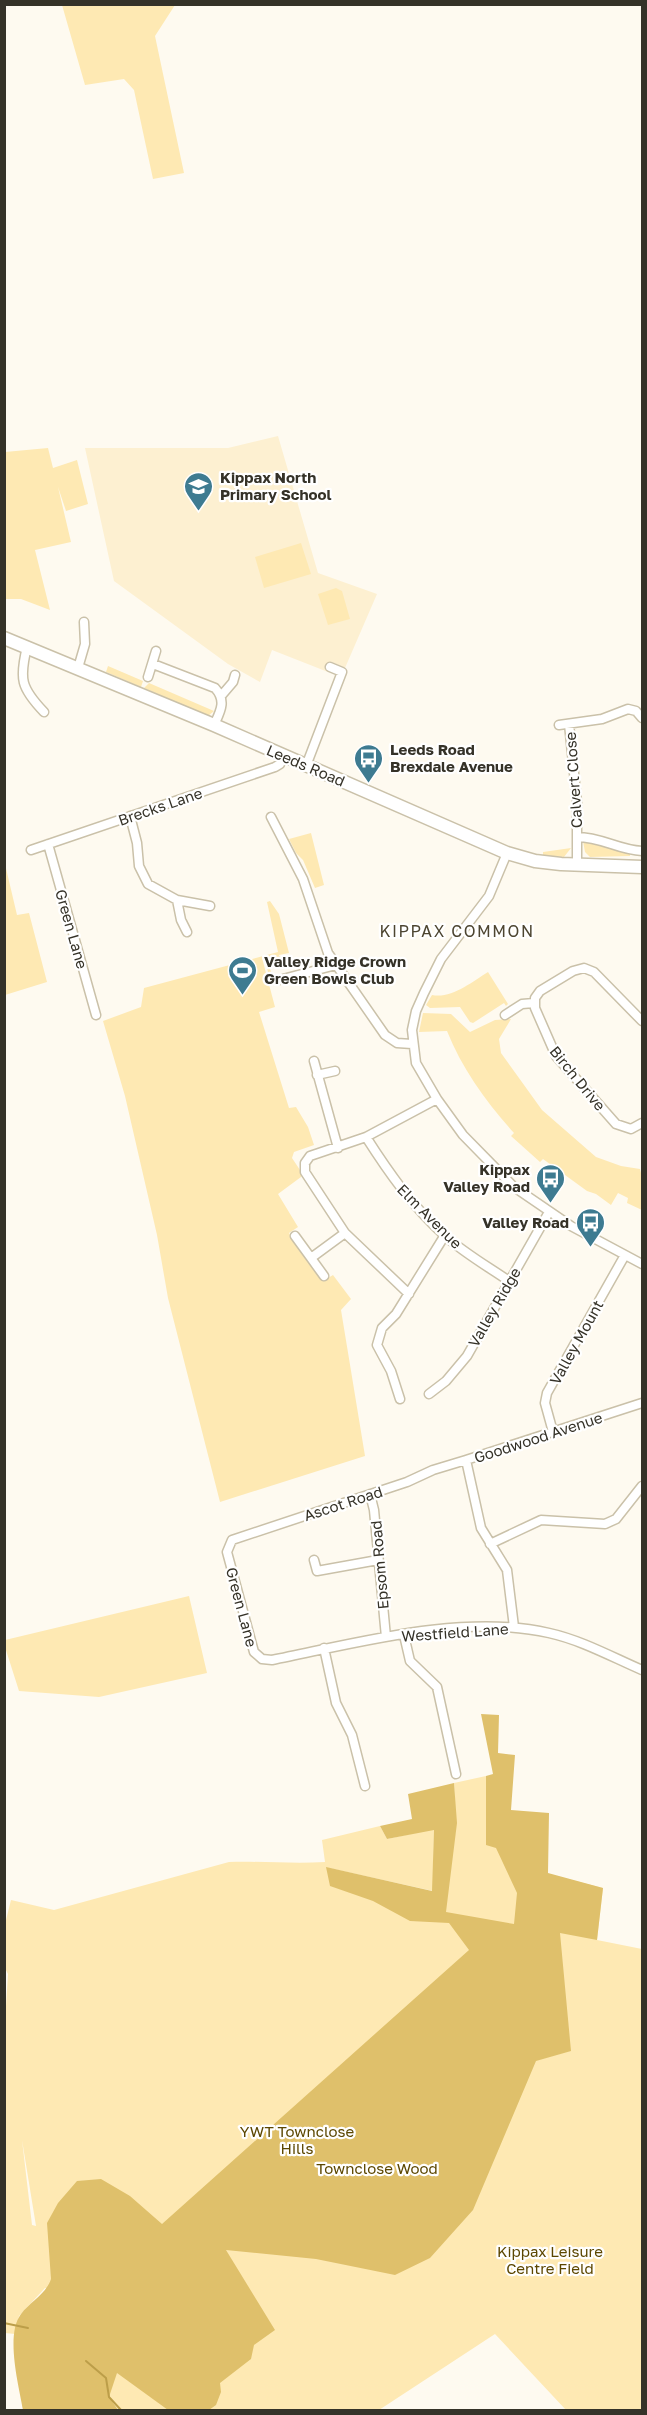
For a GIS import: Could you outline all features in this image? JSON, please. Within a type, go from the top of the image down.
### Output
[{"type":"main road","name":"Leeds Road","points":[[4,638],[214,725],[507,853],[535,861],[642,867]]},
{"type":"street","points":[[78,668],[85,644],[84,622]]},
{"type":"street","points":[[27,647],[22,672],[23,685],[29,697],[44,712]]},
{"type":"street","points":[[148,677],[156,651]]},
{"type":"street","points":[[153,664],[215,688],[221,696],[222,706],[214,725]]},
{"type":"street","points":[[306,766],[342,672],[330,667]]},
{"type":"street","points":[[221,696],[233,682],[235,675]]},
{"type":"street","name":"Calvert Close","points":[[577,865],[577,802],[564,724],[602,719],[628,709],[636,711],[642,718]]},
{"type":"street","name":"Brecks Lane","points":[[31,850],[275,767],[284,756]]},
{"type":"street","points":[[130,816],[137,843],[139,866],[144,879],[153,888],[177,900],[210,906]]},
{"type":"street","points":[[271,817],[301,873],[322,940],[336,965],[385,1035],[397,1043],[412,1044]]},
{"type":"street","name":"Calvert Close","points":[[577,837],[596,837],[625,849],[642,851]]},
{"type":"street","name":"Green Lane","points":[[48,844],[96,1015]]},
{"type":"street","points":[[507,853],[489,896],[441,959],[414,1017],[412,1044],[419,1069],[437,1099],[479,1153],[514,1187],[549,1212],[642,1264]]},
{"type":"street","points":[[177,900],[181,920],[187,933]]},
{"type":"street","points":[[279,980],[336,965]]},
{"type":"street","points":[[505,1014],[522,1004],[534,1003],[540,991],[573,971],[584,968],[594,972],[642,1021]]},
{"type":"street","name":"Birch Drive","points":[[534,1003],[556,1056],[616,1124],[631,1129],[642,1123]]},
{"type":"street","points":[[314,1061],[338,1148]]},
{"type":"street","points":[[317,1075],[335,1071]]},
{"type":"street","points":[[409,1294],[345,1233],[305,1172],[305,1163],[310,1156],[366,1137],[437,1099]]},
{"type":"street","name":"Elm Avenue","points":[[366,1137],[399,1186],[445,1236],[509,1281]]},
{"type":"street","name":"Valley Ridge","points":[[429,1394],[446,1381],[467,1356],[549,1212]]},
{"type":"street","points":[[311,1258],[345,1233]]},
{"type":"street","points":[[295,1236],[324,1276]]},
{"type":"street","points":[[400,1399],[391,1371],[377,1346],[382,1328],[396,1314],[445,1236]]},
{"type":"street","name":"Valley Mount","points":[[553,1432],[545,1403],[547,1393],[625,1255]]},
{"type":"street","name":"Goodwood Avenue","points":[[514,1627],[507,1570],[481,1528],[466,1460],[642,1403]]},
{"type":"street","name":"Ascot Road","points":[[227,1552],[229,1544],[236,1538],[466,1460]]},
{"type":"street","points":[[490,1545],[541,1520],[605,1524],[613,1522],[642,1486]]},
{"type":"street","name":"Epsom Road","points":[[370,1494],[374,1510],[386,1637]]},
{"type":"street","name":"Green Lane","points":[[227,1552],[252,1648],[262,1659]]},
{"type":"street","points":[[314,1560],[317,1571],[378,1560]]},
{"type":"street","name":"Westfield Lane","points":[[262,1659],[272,1660],[386,1637],[478,1627],[514,1627],[542,1631],[573,1640],[642,1670]]},
{"type":"street","points":[[404,1635],[411,1661],[436,1687],[456,1774]]},
{"type":"street","points":[[324,1648],[336,1703],[350,1729],[365,1786]]},
{"type":"shaded area","name":"Kippax North Primary School","points":[[278,436],[318,573],[377,594],[345,668],[332,662],[328,672],[272,650],[260,682],[228,664],[114,581],[85,448],[228,448]]},
{"type":"green space","points":[[62,5],[175,5],[155,36],[184,173],[153,179],[134,90],[124,79],[85,85]]},
{"type":"green space","points":[[48,448],[53,468],[77,460],[88,504],[66,511],[58,487],[71,542],[35,550],[50,610],[21,599],[4,599],[5,452]]},
{"type":"green space","points":[[301,543],[311,574],[264,588],[255,557]]},
{"type":"green space","points":[[336,588],[342,591],[350,619],[328,625],[318,594]]},
{"type":"green space","points":[[108,666],[143,681],[141,687],[106,672]]},
{"type":"green space","points":[[149,683],[214,711],[208,716],[144,688]]},
{"type":"green space","points":[[311,833],[324,885],[315,888],[303,860],[296,853],[289,839]]},
{"type":"green space","points":[[583,841],[599,841],[630,853],[630,856],[590,857],[585,852]]},
{"type":"green space","points":[[571,848],[564,857],[543,856],[543,852]]},
{"type":"green space","points":[[5,864],[17,915],[29,913],[47,982],[5,995]]},
{"type":"green space","points":[[270,901],[279,914],[289,953],[268,961],[271,972],[268,972],[265,958],[262,958],[275,1007],[259,1012],[289,1108],[296,1107],[308,1127],[314,1145],[294,1152],[292,1158],[302,1173],[301,1177],[278,1194],[298,1227],[289,1233],[323,1281],[333,1275],[351,1299],[341,1310],[365,1456],[220,1502],[168,1298],[157,1235],[125,1096],[103,1021],[141,1007],[144,988],[278,952],[267,902]]},
{"type":"green space","points":[[488,972],[508,1004],[506,1006],[504,1003],[473,1023],[460,1007],[430,1008],[426,1005],[432,995],[439,996],[454,992]]},
{"type":"green space","points":[[423,1013],[451,1014],[470,1032],[495,1020],[511,1019],[499,1039],[501,1053],[542,1110],[596,1157],[621,1166],[640,1169],[642,1210],[627,1203],[628,1198],[618,1193],[611,1205],[596,1194],[587,1191],[543,1159],[540,1162],[511,1136],[514,1133],[476,1085],[447,1031],[419,1032]]},
{"type":"green space","points":[[189,1596],[207,1673],[99,1697],[19,1691],[5,1647],[5,1640]]},
{"type":"green space","name":"Townclose Wood","points":[[481,1714],[499,1715],[498,1753],[515,1755],[511,1810],[549,1813],[548,1873],[603,1888],[597,1940],[560,1933],[571,2051],[536,2061],[473,2210],[430,2258],[395,2275],[316,2259],[226,2250],[275,2330],[254,2345],[251,2359],[220,2383],[221,2392],[216,2405],[209,2410],[168,2410],[117,2373],[109,2397],[118,2410],[23,2410],[16,2375],[14,2334],[16,2323],[21,2314],[49,2284],[51,2279],[47,2223],[58,2203],[77,2181],[101,2179],[130,2196],[162,2224],[469,1950],[449,1923],[410,1921],[373,1901],[330,1886],[326,1867],[432,1891],[434,1830],[387,1839],[380,1826],[412,1819],[408,1794],[454,1783],[457,1823],[446,1912],[514,1924],[517,1893],[496,1848],[486,1845],[486,1776],[493,1774]]},
{"type":"green space","name":"YWT Townclose Hills","points":[[486,1776],[486,1833],[548,1840],[548,1874],[603,1888],[597,1940],[642,1949],[642,2410],[566,2410],[495,2334],[379,2410],[91,2410],[59,2289],[45,2288],[19,2316],[15,2334],[5,2333],[4,1995],[6,2006],[8,1974],[5,1968],[4,1928],[11,1900],[54,1910],[229,1862],[325,1862],[322,1840],[380,1826],[387,1839],[434,1829],[433,1891],[329,1868],[437,1898],[456,1830],[454,1783]],"holes":[[[22,2140],[36,2226],[32,2225]]]},
{"type":"waterway","points":[[4,2323],[28,2328]]},
{"type":"waterway","points":[[86,2361],[106,2378],[109,2397],[121,2410]]},
{"type":"place","name":"Kippax North Primary School","points":[[199,512]]},
{"type":"place","name":"Leeds Road Brexdale Avenue","points":[[369,784]]},
{"type":"place","name":"Valley Ridge Crown Green Bowls Club","points":[[243,996]]},
{"type":"place","name":"Kippax Valley Road","points":[[551,1204]]},
{"type":"place","name":"Valley Road","points":[[590,1248]]},
{"type":"district","name":"KIPPAX COMMON","points":[[457,931]]},
{"type":"park label","name":"Kippax Leisure Centre Field","points":[[550,2260]]}]
